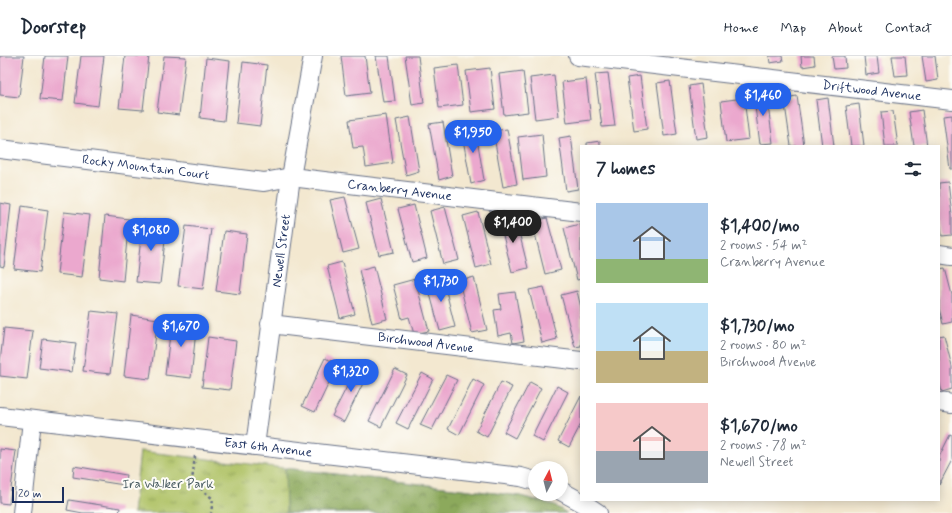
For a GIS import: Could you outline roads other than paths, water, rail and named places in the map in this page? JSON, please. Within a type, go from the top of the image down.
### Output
[{"type":"street","name":"Newell Street","points":[[255,446],[270,324],[291,177],[313,56]]},
{"type":"street","name":"Driftwood Avenue","points":[[578,56],[952,100]]},
{"type":"street","name":"Rocky Mountain Court","points":[[0,149],[264,182],[291,177]]},
{"type":"street","name":"Cranberry Avenue","points":[[291,177],[580,212]]},
{"type":"street","points":[[940,254],[952,256]]},
{"type":"street","name":"Birchwood Avenue","points":[[270,324],[580,360]]},
{"type":"street","points":[[940,402],[952,404]]},
{"type":"street","name":"East 6th Avenue","points":[[0,416],[528,479]]},
{"type":"street","points":[[22,513],[32,420]]},
{"type":"street","points":[[568,495],[598,513]]},
{"type":"park label","name":"Ira Walker Park","points":[[168,484]]}]
